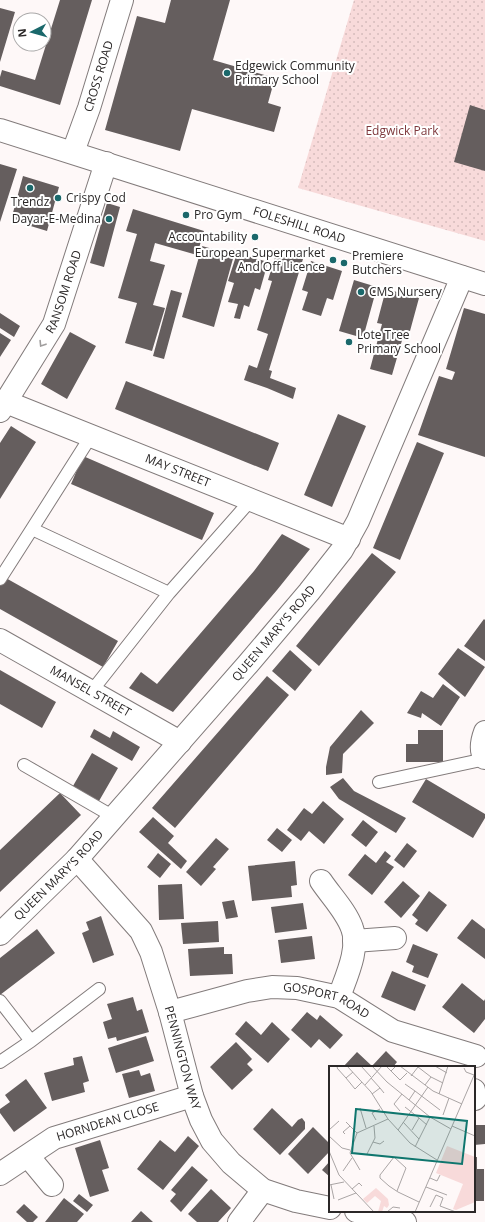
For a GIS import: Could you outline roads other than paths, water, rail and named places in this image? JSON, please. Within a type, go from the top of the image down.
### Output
[{"type":"street","name":"CROSS ROAD","points":[[73,152],[89,108],[122,0]]},
{"type":"street","name":"FOLESHILL ROAD","points":[[0,130],[485,284]]},
{"type":"street","name":"RANSOM ROAD","points":[[3,407],[54,324],[106,163]]},
{"type":"street","name":"QUEEN MARY'S ROAD","points":[[0,934],[77,859],[114,818],[309,592],[342,550],[358,521],[462,277]]},
{"type":"street","name":"MAY STREET","points":[[3,407],[91,436],[349,539]]},
{"type":"street","name":"MANSEL STREET","points":[[0,640],[180,742]]},
{"type":"street","points":[[485,732],[482,744],[485,759]]},
{"type":"street","name":"PENNINGTON WAY","points":[[77,859],[141,931],[151,952],[170,1012],[192,1096],[201,1120],[212,1140],[231,1163],[263,1190],[296,1201],[329,1208]]},
{"type":"street","points":[[321,881],[345,914],[352,929],[354,941],[352,958],[339,997]]},
{"type":"street","points":[[354,941],[395,938]]},
{"type":"street","name":"GOSPORT ROAD","points":[[170,1012],[247,991],[272,987],[297,988],[339,997],[393,1031],[478,1056]]},
{"type":"street","name":"HORNDEAN CLOSE","points":[[0,1174],[54,1138],[192,1096]]},
{"type":"street","points":[[28,1156],[52,1185]]},
{"type":"street","points":[[239,1222],[263,1190]]},
{"type":"street","points":[[364,1212],[386,1215],[405,1222]]},
{"type":"lane","points":[[0,579],[91,436]]},
{"type":"lane","points":[[90,692],[169,593],[251,500]]},
{"type":"lane","points":[[32,529],[169,593]]},
{"type":"lane","points":[[379,782],[485,759]]},
{"type":"lane","points":[[24,765],[114,818]]},
{"type":"lane","points":[[0,1062],[31,1041],[100,989]]},
{"type":"lane","points":[[0,1001],[31,1041]]},
{"type":"place","name":"Edgewick Community Primary School","points":[[227,73]]},
{"type":"place","name":"Trendz","points":[[30,188]]},
{"type":"place","name":"Crispy Cod","points":[[58,198]]},
{"type":"place","name":"Pro Gym","points":[[186,215]]},
{"type":"place","name":"Dayar-E-Medina","points":[[109,219]]},
{"type":"place","name":"Accountability","points":[[255,237]]},
{"type":"place","name":"European Supermarket And Off Licence","points":[[333,260]]},
{"type":"place","name":"Premiere Butchers","points":[[344,263]]},
{"type":"place","name":"CMS Nursery","points":[[361,292]]},
{"type":"place","name":"Lote Tree Primary School","points":[[349,342]]},
{"type":"park label","name":"Edgwick Park","points":[[402,131]]}]
